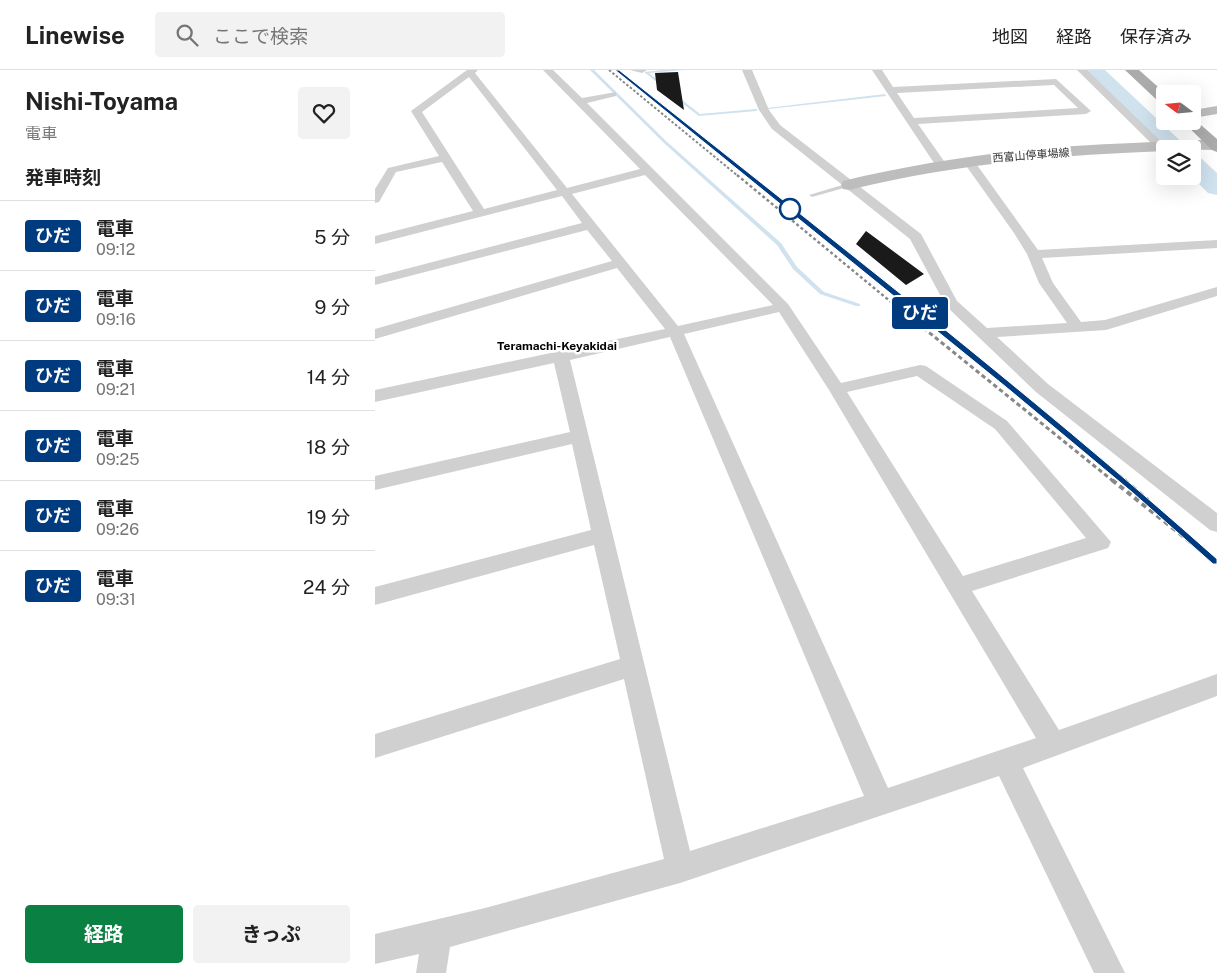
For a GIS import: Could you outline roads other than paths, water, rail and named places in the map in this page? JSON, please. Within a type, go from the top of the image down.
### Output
[{"type":"main road","points":[[1131,70],[1156,92]]},
{"type":"main road","points":[[1201,113],[1217,110]]},
{"type":"main road","points":[[1199,130],[1216,146]]},
{"type":"main road","name":"西富山停車場線","points":[[1201,146],[1216,146]]},
{"type":"main road","name":"西富山停車場線","points":[[849,184],[889,173],[968,160],[1156,147]]},
{"type":"street","points":[[547,70],[783,307],[837,389],[1054,745]]},
{"type":"street","points":[[635,70],[642,70]]},
{"type":"street","points":[[747,70],[764,110],[776,127],[916,237],[951,303],[1042,388],[1217,524]]},
{"type":"street","points":[[877,70],[940,164]]},
{"type":"street","points":[[1082,70],[1156,142]]},
{"type":"street","points":[[480,213],[416,111],[472,71],[619,263],[675,332],[881,804]]},
{"type":"street","points":[[890,90],[1056,82],[1085,111],[910,121]]},
{"type":"street","points":[[579,102],[613,94]]},
{"type":"street","points":[[375,199],[392,170],[445,158]]},
{"type":"street","points":[[968,160],[1034,254],[1046,283],[1077,327]]},
{"type":"street","points":[[375,240],[647,172]]},
{"type":"street","points":[[375,281],[590,225]]},
{"type":"street","points":[[1034,254],[1217,244]]},
{"type":"street","points":[[375,334],[619,263]]},
{"type":"street","points":[[984,334],[1105,325],[1217,292]]},
{"type":"street","points":[[375,396],[561,357],[783,307]]},
{"type":"street","points":[[561,357],[680,869]]},
{"type":"street","points":[[837,389],[920,370],[1001,425],[1101,542],[958,587]]},
{"type":"street","points":[[375,483],[580,436]]},
{"type":"street","points":[[375,596],[602,535]]},
{"type":"street","points":[[375,746],[633,666]]},
{"type":"street","points":[[375,949],[437,936],[680,869],[1006,762],[1217,686]]},
{"type":"street","points":[[1006,762],[1110,973]]},
{"type":"street","points":[[431,973],[437,936]]},
{"type":"lane","points":[[812,196],[849,184]]},
{"type":"waterway","points":[[592,70],[665,142],[779,244],[795,268],[822,293],[858,305]]},
{"type":"waterway","points":[[662,85],[646,72],[682,70]]},
{"type":"waterway","points":[[1093,70],[1167,140]]},
{"type":"waterway","points":[[769,108],[885,95]]},
{"type":"waterway","points":[[675,96],[699,115],[756,110]]},
{"type":"waterway","points":[[1201,172],[1217,187]]},
{"type":"railway","points":[[609,70],[738,176]]},
{"type":"railway","points":[[737,175],[902,311]]},
{"type":"railway","points":[[783,204],[917,311]]},
{"type":"railway","points":[[900,309],[1113,481]]},
{"type":"railway","points":[[915,309],[1126,481]]},
{"type":"railway","points":[[1112,480],[1217,563]]},
{"type":"railway","points":[[1124,480],[1148,500]]},
{"type":"train","name":"ひだ","points":[[618,70],[1009,385],[1136,490],[1217,562]]},
{"type":"district","name":"Teramachi-Keyakidai","points":[[557,346]]}]
